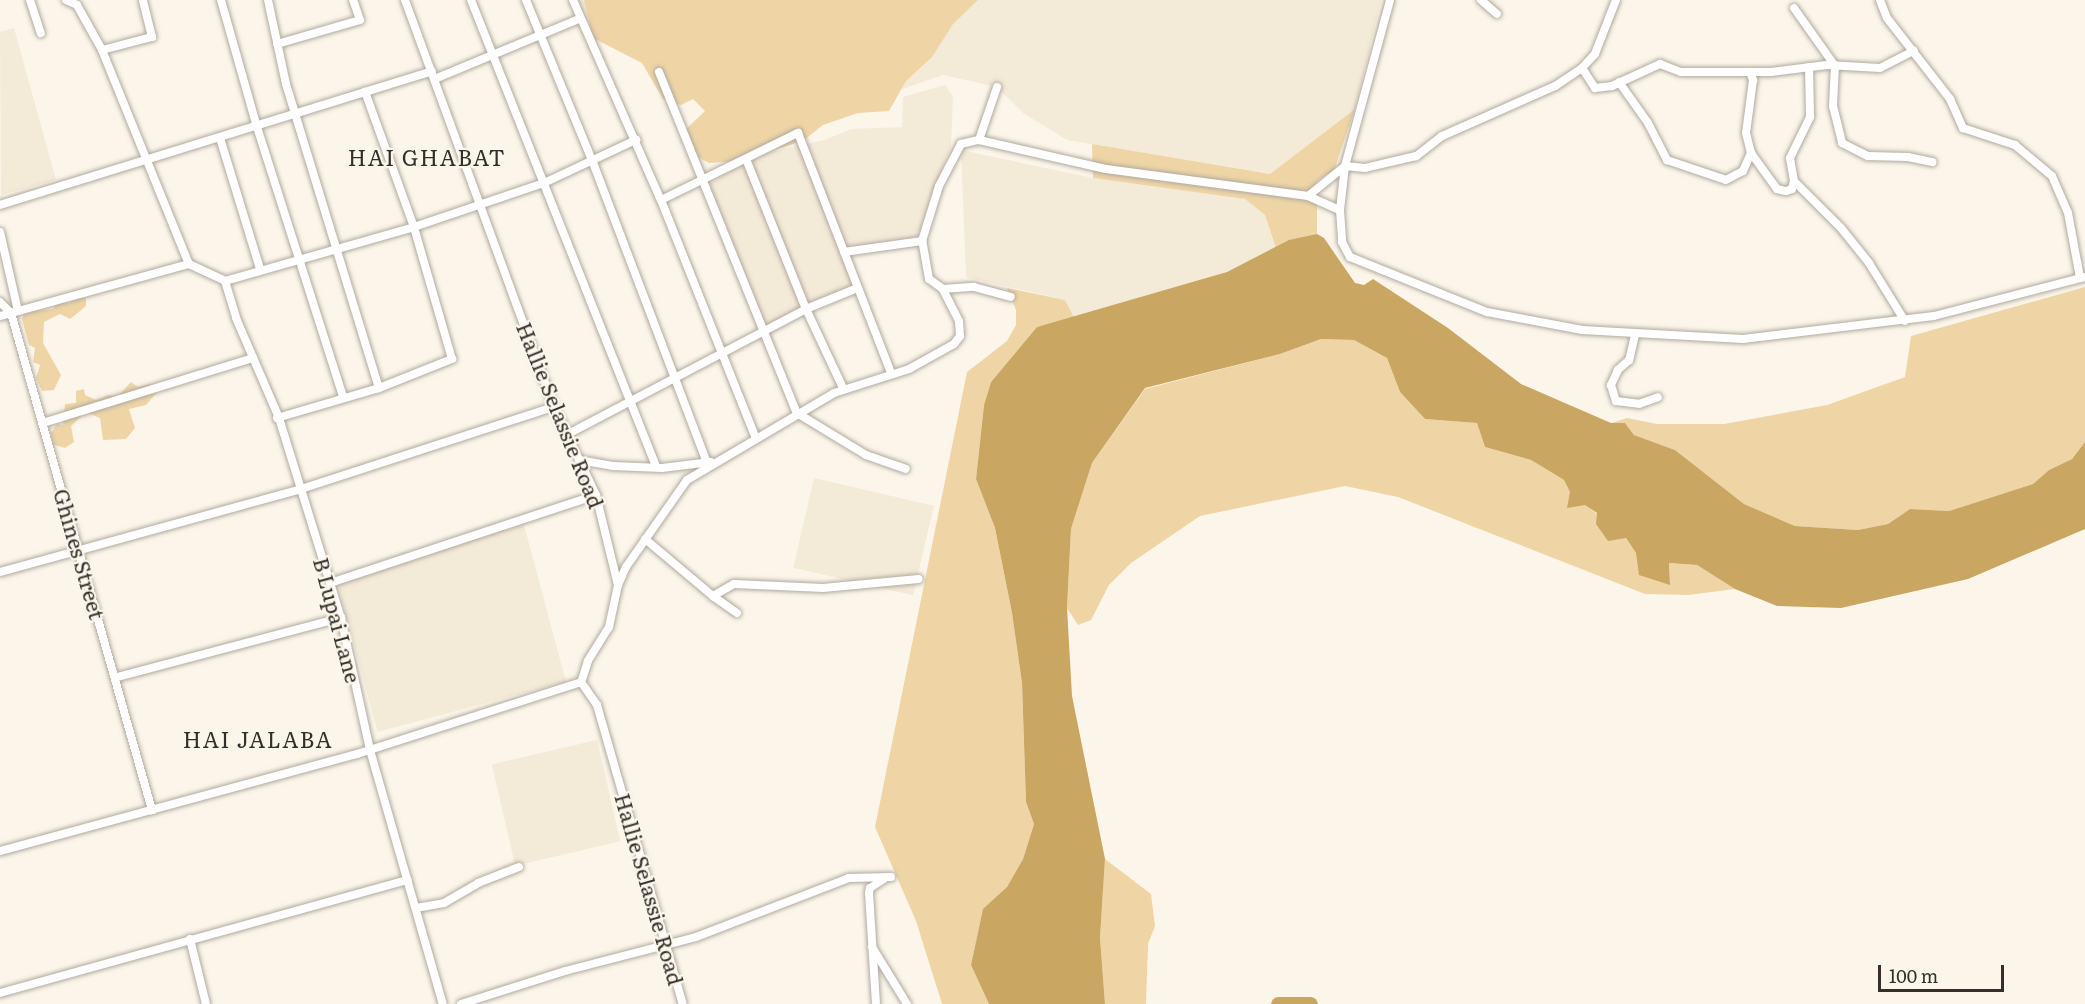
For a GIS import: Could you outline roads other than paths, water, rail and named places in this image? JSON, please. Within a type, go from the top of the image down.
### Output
[{"type":"street","points":[[30,0],[41,33]]},
{"type":"street","points":[[66,0],[77,5],[102,50],[189,264]]},
{"type":"street","points":[[102,50],[152,37],[143,0]]},
{"type":"street","points":[[221,0],[256,127],[343,397]]},
{"type":"street","points":[[268,0],[277,44],[296,113],[380,388]]},
{"type":"street","points":[[277,44],[360,20],[353,0]]},
{"type":"street","name":"Hallie Selassie Road","points":[[405,0],[554,407],[596,495],[618,585],[609,627],[588,661],[581,682],[597,705],[683,1004]]},
{"type":"street","points":[[471,0],[656,466]]},
{"type":"street","points":[[526,0],[592,160],[707,463]]},
{"type":"street","points":[[573,0],[579,19],[596,44],[756,439]]},
{"type":"street","points":[[1390,0],[1345,166],[1340,210],[1347,253],[1375,270],[1487,312],[1582,330],[1635,335],[1743,339],[1905,321],[2082,277],[2068,213],[2052,176],[2016,145],[1963,128],[1946,93],[1887,18],[1880,0]]},
{"type":"street","points":[[1482,0],[1497,14]]},
{"type":"street","points":[[1308,196],[1345,166],[1365,168],[1416,156],[1442,136],[1555,86],[1582,69],[1595,54],[1616,0]]},
{"type":"street","points":[[1794,8],[1835,66],[1833,106],[1842,143],[1868,156],[1908,157],[1932,162]]},
{"type":"street","points":[[0,205],[148,162],[365,92],[494,56],[579,19]]},
{"type":"street","points":[[1582,69],[1595,88],[1619,82],[1660,64],[1681,72],[1750,72],[1835,66],[1880,68],[1914,51]]},
{"type":"street","points":[[1750,72],[1753,80],[1746,133],[1751,153],[1776,189],[1792,189],[1794,181],[1790,158],[1810,117],[1809,67]]},
{"type":"street","points":[[659,72],[797,413],[866,455],[906,469]]},
{"type":"street","points":[[1619,82],[1648,123],[1666,159],[1725,180],[1743,171],[1751,153]]},
{"type":"street","points":[[979,140],[997,87]]},
{"type":"street","points":[[279,418],[276,418],[380,388],[453,359],[414,227],[365,92]]},
{"type":"street","points":[[661,200],[798,133],[844,252],[855,290],[891,373]]},
{"type":"street","points":[[220,138],[260,269]]},
{"type":"street","points":[[0,316],[189,264],[225,280],[414,227],[544,183],[636,140]]},
{"type":"street","points":[[618,585],[645,539],[687,480],[797,413],[843,388],[891,373],[945,351],[960,336],[959,321],[943,289],[928,279],[922,241],[954,151],[961,144],[979,140],[1106,169],[1308,196],[1340,210]]},
{"type":"street","points":[[746,159],[806,309],[843,388]]},
{"type":"street","points":[[1794,181],[1862,254],[1905,321]]},
{"type":"street","points":[[0,232],[14,312]]},
{"type":"street","points":[[844,252],[922,241]]},
{"type":"street","name":"B Lupai Lane","points":[[225,280],[253,358],[279,418],[341,618],[370,750],[443,1004]]},
{"type":"street","points":[[943,289],[974,287],[1011,297]]},
{"type":"street","points":[[568,434],[721,357],[806,309],[855,290]]},
{"type":"street","name":"Ghines Street","points":[[0,302],[14,312],[152,810]]},
{"type":"street","points":[[1635,335],[1629,360],[1618,370],[1611,385],[1616,401],[1639,404],[1658,397]]},
{"type":"street","points":[[43,423],[253,358]]},
{"type":"street","points":[[0,572],[301,489],[554,407]]},
{"type":"street","points":[[579,460],[612,466],[656,466],[707,463],[735,452]]},
{"type":"street","points":[[330,583],[596,495]]},
{"type":"street","points":[[645,539],[737,613]]},
{"type":"street","points":[[713,596],[734,584],[823,588],[919,579]]},
{"type":"street","points":[[117,677],[341,618]]},
{"type":"street","points":[[0,852],[370,750],[581,682]]},
{"type":"street","points":[[416,908],[444,903],[478,883],[519,867]]},
{"type":"street","points":[[461,1004],[667,943],[696,937],[849,878],[891,877],[870,888],[876,1004]]},
{"type":"street","points":[[0,993],[408,880]]},
{"type":"street","points":[[190,939],[203,1003]]},
{"type":"street","points":[[872,946],[907,1004]]},
{"type":"street","points":[[870,1004],[875,993]]},
{"type":"waterway","points":[[1278,1004],[1310,1004]]},
{"type":"district","name":"HAI GHABAT","points":[[427,157]]},
{"type":"district","name":"HAI JALABA","points":[[258,739]]}]
